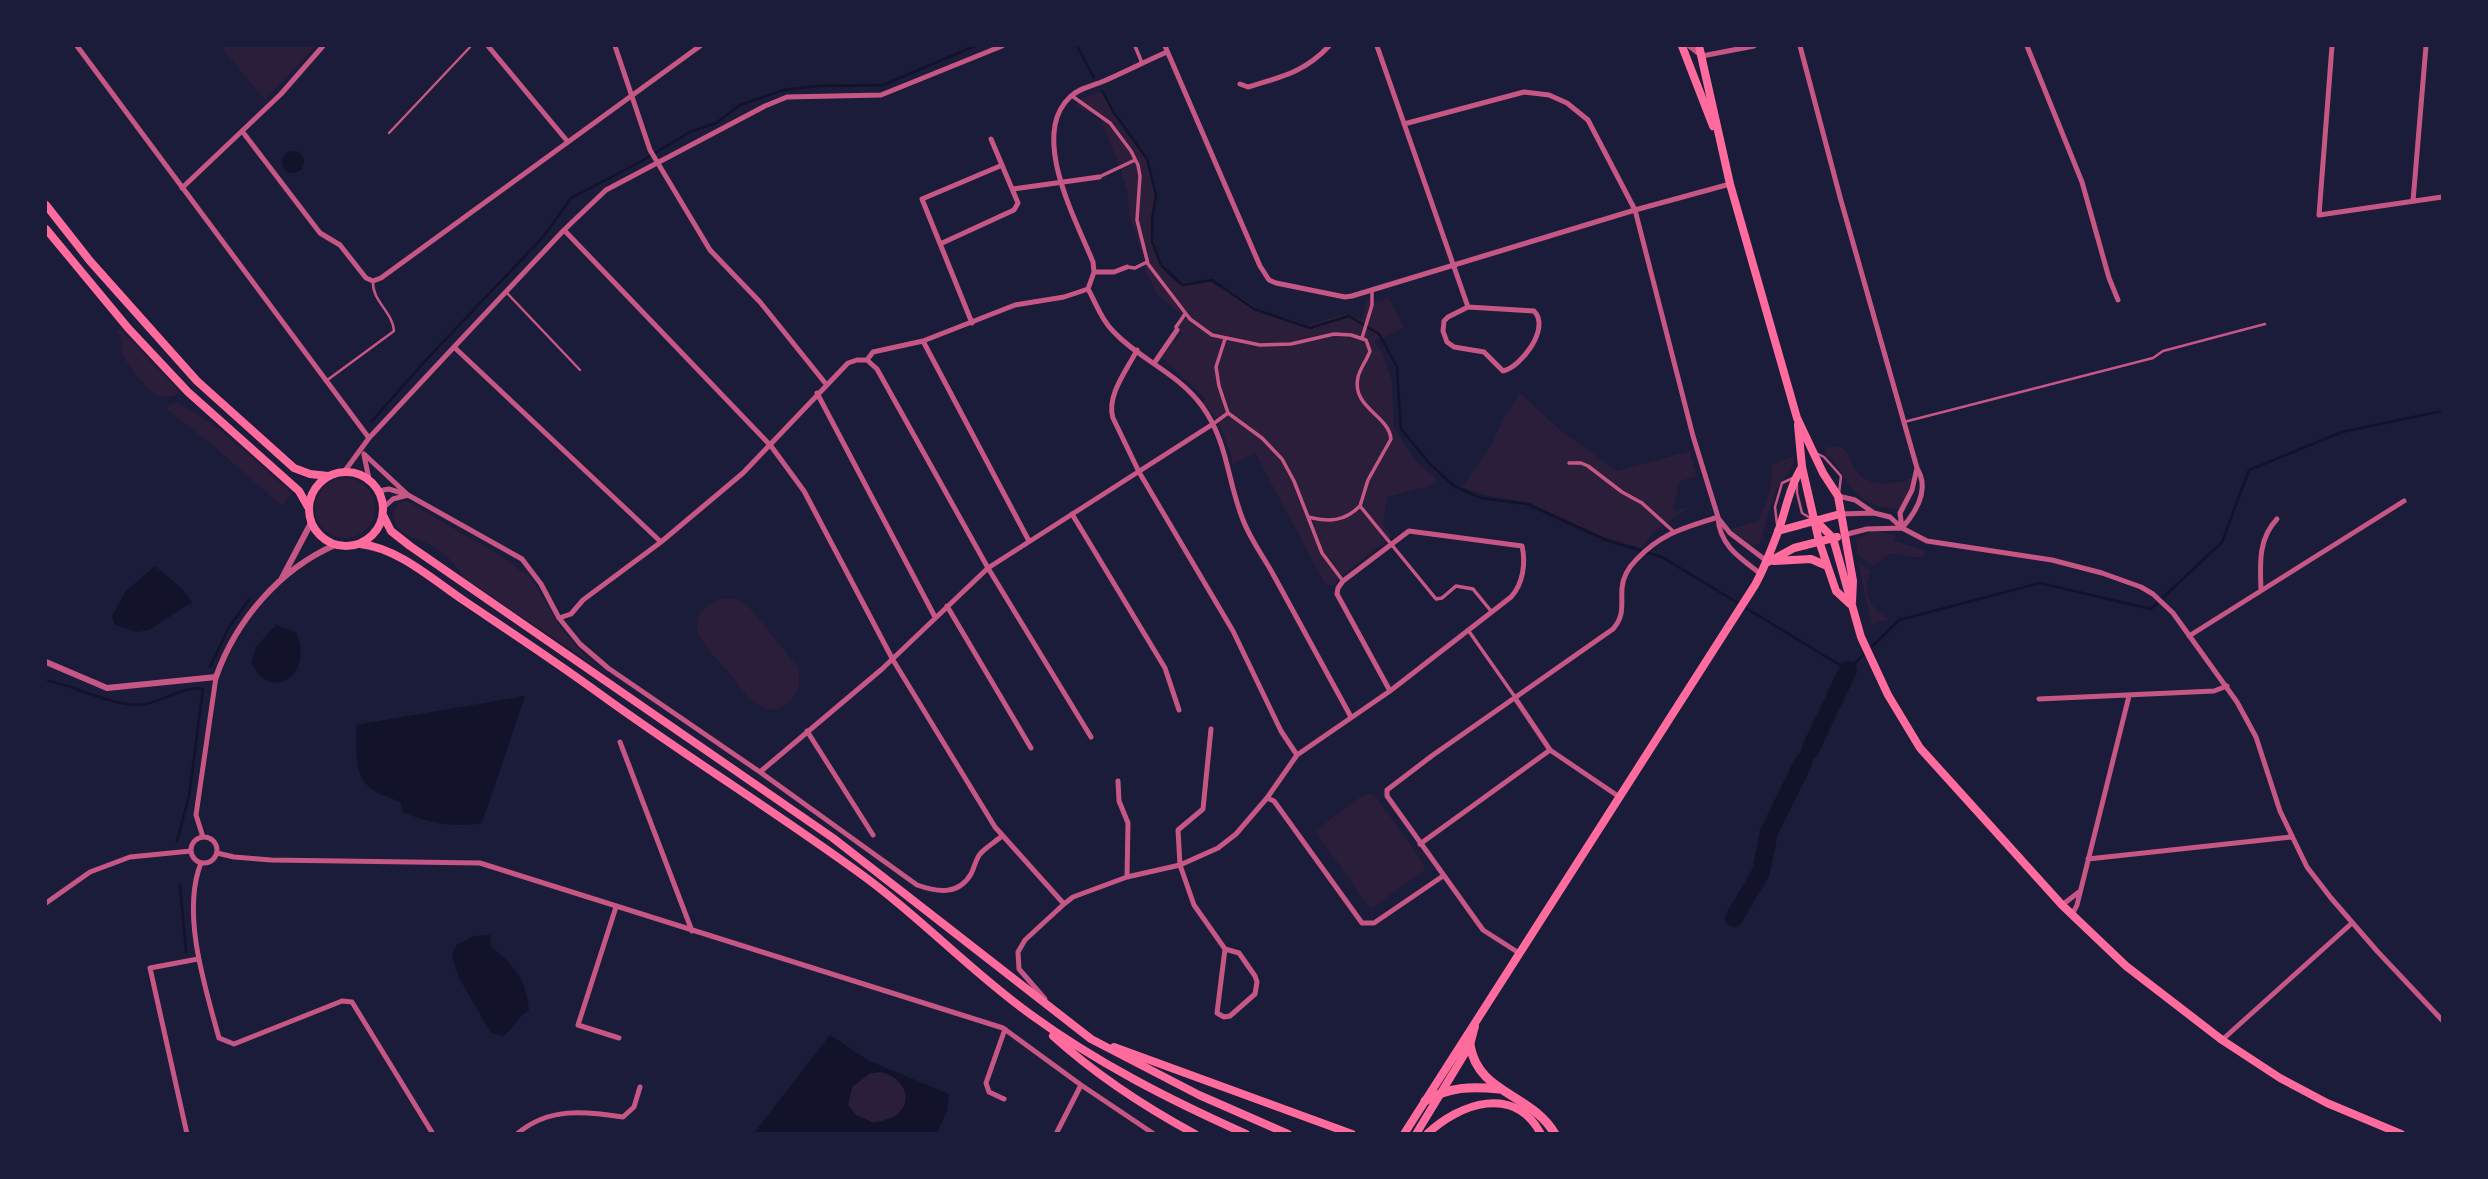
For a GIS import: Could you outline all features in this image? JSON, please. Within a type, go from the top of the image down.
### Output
[{"type":"highway","points":[[1470,1045],[1472,1058],[1482,1075],[1539,1113],[1555,1133]]},
{"type":"highway","points":[[1425,1101],[1440,1092],[1471,1086],[1501,1089]]},
{"type":"main road","points":[[1682,46],[1719,141]]},
{"type":"main road","points":[[1699,46],[1730,184],[1797,418],[1838,496],[1853,581],[1852,606]]},
{"type":"main road","points":[[46,205],[90,261],[197,381],[294,468],[310,474],[328,476],[344,472],[369,479],[378,491],[391,531],[410,547],[833,838],[1091,1039],[1150,1072],[1288,1133]]},
{"type":"main road","points":[[46,229],[120,319],[188,392],[299,491],[308,507],[311,523],[322,538],[335,545],[360,544],[382,548],[555,662],[648,729],[823,847],[909,912],[1074,1055],[1195,1133]]},
{"type":"main road","points":[[1797,418],[1802,467],[1819,541],[1836,591],[1852,606]]},
{"type":"main road","points":[[1768,562],[1768,553],[1802,467]]},
{"type":"main road","points":[[308,507],[315,488],[328,476]]},
{"type":"main road","points":[[360,544],[375,532],[383,512]]},
{"type":"main road","points":[[1778,531],[1840,514]]},
{"type":"main road","points":[[1815,520],[1833,538],[1861,637],[1871,662],[1920,748],[2062,905],[2126,966],[2222,1040],[2280,1078],[2327,1103],[2401,1133]]},
{"type":"main road","points":[[1404,1133],[1768,562],[1794,548],[1844,535]]},
{"type":"main road","points":[[1768,562],[1811,559],[1827,566]]},
{"type":"main road","points":[[1028,1013],[1064,1038],[1142,1084],[1245,1133]]},
{"type":"main road","points":[[1416,1133],[1470,1045],[1478,1020]]},
{"type":"main road","points":[[1091,1039],[1352,1133]]},
{"type":"main road","points":[[1427,1133],[1461,1110],[1488,1103],[1511,1106],[1522,1112],[1532,1119],[1541,1133]]},
{"type":"main road","points":[[1396,1133],[1409,1125]]},
{"type":"street","points":[[77,46],[368,440]]},
{"type":"street","points":[[182,188],[281,93],[323,46]]},
{"type":"street","points":[[488,46],[568,142]]},
{"type":"street","points":[[615,46],[650,149],[710,250],[760,302],[826,384]]},
{"type":"street","points":[[242,131],[320,233],[340,246],[366,278],[373,281],[381,278],[700,46]]},
{"type":"street","points":[[344,472],[368,440],[454,347],[564,230],[606,190],[656,161],[787,97],[881,95],[993,46],[1002,46]]},
{"type":"street","points":[[1135,46],[1142,63]]},
{"type":"street","points":[[1240,84],[1248,88],[1294,72],[1315,61],[1329,46]]},
{"type":"street","points":[[1377,46],[1468,307]]},
{"type":"street","points":[[1689,46],[1702,56],[1754,46]]},
{"type":"street","points":[[1800,46],[1840,197],[1924,488],[1911,517],[1902,528],[1867,529],[1844,535]]},
{"type":"street","points":[[2027,46],[2082,182],[2109,278],[2118,300]]},
{"type":"street","points":[[2332,46],[2319,215],[2442,197]]},
{"type":"street","points":[[2413,201],[2426,46]]},
{"type":"street","points":[[1351,717],[1272,572],[1254,545],[1232,487],[1224,446],[1202,405],[1184,385],[1108,326],[1088,289],[1094,272],[1093,262],[1061,182],[1053,136],[1055,120],[1061,108],[1072,96],[1166,49],[1260,266],[1269,280],[1285,286],[1345,297],[1730,184]]},
{"type":"street","points":[[1405,124],[1524,92],[1549,94],[1567,103],[1588,120],[1635,210],[1693,436],[1718,517],[1718,529],[1724,543],[1761,573]]},
{"type":"street","points":[[1072,96],[1110,123],[1135,160],[1140,176],[1137,220],[1147,262],[1185,314],[1212,335],[1275,345],[1334,334],[1363,335]]},
{"type":"street","points":[[940,244],[1014,209],[1018,203],[1000,166],[991,139]]},
{"type":"street","points":[[1013,189],[1099,177],[1135,160]]},
{"type":"street","points":[[972,323],[922,199],[1000,166]]},
{"type":"street","points":[[564,230],[771,446],[804,492],[893,660],[1002,836],[1064,904]]},
{"type":"street","points":[[1094,272],[1114,272],[1127,267],[1135,268],[1147,262]]},
{"type":"street","points":[[559,618],[571,614],[583,600],[661,542],[743,473],[848,363],[867,360],[878,351],[923,341],[1015,305],[1064,297],[1088,289]]},
{"type":"street","points":[[1363,335],[1369,322],[1372,290]]},
{"type":"street","points":[[1468,307],[1534,311],[1541,321],[1539,335],[1512,369],[1503,371],[1484,352],[1454,347],[1447,342],[1443,331],[1444,321],[1468,307]]},
{"type":"street","points":[[1155,362],[1185,314]]},
{"type":"street","points":[[1307,516],[1324,520],[1341,519],[1348,517],[1360,506],[1368,480],[1391,439],[1388,427],[1368,410],[1357,382],[1358,374],[1370,351],[1363,335]]},
{"type":"street","points":[[1225,339],[1216,367],[1228,413],[1262,438],[1282,459],[1289,470],[1322,553],[1343,582]]},
{"type":"street","points":[[923,341],[1029,541]]},
{"type":"street","points":[[454,347],[661,542]]},
{"type":"street","points":[[1137,350],[1112,397],[1110,409],[1139,472],[1233,631],[1281,731],[1297,755]]},
{"type":"street","points":[[867,360],[877,369],[988,568],[1091,737]]},
{"type":"street","points":[[817,393],[935,617]]},
{"type":"street","points":[[760,772],[893,660],[988,568],[1228,413]]},
{"type":"street","points":[[368,440],[364,454],[369,479]]},
{"type":"street","points":[[364,454],[408,495]]},
{"type":"street","points":[[1569,463],[1588,466],[1622,492],[1642,503],[1674,532]]},
{"type":"street","points":[[1902,528],[1900,513],[1912,490],[1917,468]]},
{"type":"street","points":[[378,491],[389,489],[408,495],[522,559],[541,584],[559,618],[580,644],[608,668],[760,772],[917,885],[948,891],[960,886],[970,877],[980,854],[1002,836]]},
{"type":"street","points":[[383,512],[393,499],[408,495]]},
{"type":"street","points":[[1838,496],[1855,500],[1874,513]]},
{"type":"street","points":[[2189,636],[2404,501]]},
{"type":"street","points":[[1360,506],[1436,599],[1456,586],[1472,589],[1492,612]]},
{"type":"street","points":[[1840,514],[1874,513],[1890,517],[1902,528],[1927,541],[2063,562],[2120,579],[2153,594],[2166,606],[2227,686],[2256,737],[2291,837],[2307,867],[2352,923],[2442,1020]]},
{"type":"street","points":[[1072,514],[1165,668],[1178,710]]},
{"type":"street","points":[[1519,953],[1483,930],[1387,796],[1389,786],[1614,629],[1623,614],[1624,576],[1646,549],[1664,536],[1718,517]]},
{"type":"street","points":[[1718,517],[1730,533],[1768,562]]},
{"type":"street","points":[[2261,590],[2260,561],[2263,539],[2277,519]]},
{"type":"street","points":[[281,579],[311,523]]},
{"type":"street","points":[[1064,1019],[1019,969],[1018,952],[1025,940],[1073,897],[1127,877],[1180,865],[1219,848],[1236,834],[1297,755],[1390,691],[1520,588],[1524,555],[1522,547],[1409,531],[1343,582],[1337,594],[1390,691]]},
{"type":"street","points":[[203,837],[196,815],[216,677],[250,612],[281,579],[314,554],[335,545]]},
{"type":"street","points":[[947,606],[1031,748]]},
{"type":"street","points":[[1468,630],[1550,750],[1618,796]]},
{"type":"street","points":[[46,662],[107,688],[216,677]]},
{"type":"street","points":[[2039,699],[2214,691],[2227,686]]},
{"type":"street","points":[[2072,915],[2077,905],[2129,696]]},
{"type":"street","points":[[1211,729],[1203,809],[1178,830],[1180,865],[1194,905],[1225,949],[1239,953],[1257,982],[1255,995],[1230,1016],[1224,1017],[1217,1013],[1217,1005],[1225,949]]},
{"type":"street","points":[[807,731],[873,835]]},
{"type":"street","points":[[620,741],[692,931]]},
{"type":"street","points":[[1420,844],[1550,750]]},
{"type":"street","points":[[1118,781],[1119,801],[1128,823],[1127,877]]},
{"type":"street","points":[[1267,797],[1274,801],[1362,923],[1374,923],[1443,876]]},
{"type":"street","points":[[203,837],[193,843],[191,851],[194,859],[201,863],[209,862],[217,853]]},
{"type":"street","points":[[203,837],[214,841],[217,853]]},
{"type":"street","points":[[2088,859],[2291,837]]},
{"type":"street","points":[[46,903],[90,872],[130,858],[191,851]]},
{"type":"street","points":[[217,853],[271,860],[480,863],[1005,1030],[1154,1133]]},
{"type":"street","points":[[201,863],[193,888],[198,959],[219,1038],[234,1044],[342,1001],[352,1002],[433,1133]]},
{"type":"street","points":[[2062,905],[2079,891]]},
{"type":"street","points":[[616,907],[578,1025],[619,1038]]},
{"type":"street","points":[[2222,1040],[2352,923]]},
{"type":"street","points":[[187,1133],[150,968],[198,959]]},
{"type":"street","points":[[1004,1098],[989,1092],[986,1083],[1005,1030]]},
{"type":"street","points":[[1056,1133],[1082,1085]]},
{"type":"street","points":[[517,1133],[526,1126],[558,1113],[590,1112],[623,1117],[635,1107],[640,1087]]},
{"type":"lane","points":[[389,133],[471,46]]},
{"type":"lane","points":[[326,381],[394,331],[394,322],[372,290],[373,281]]},
{"type":"lane","points":[[506,292],[580,370]]},
{"type":"lane","points":[[1904,422],[2153,358],[2163,351],[2265,324]]},
{"type":"lane","points":[[1797,476],[1797,494],[1802,513],[1815,520]]},
{"type":"shaded area","points":[[220,46],[316,46],[265,100]]},
{"type":"shaded area","points":[[1102,91],[1148,159],[1157,193],[1152,221],[1154,242],[1165,272],[1177,283],[1206,280],[1225,287],[1258,309],[1308,325],[1345,314],[1362,320],[1367,298],[1371,302],[1381,302],[1388,296],[1404,328],[1374,342],[1382,351],[1392,381],[1394,428],[1415,460],[1437,479],[1429,486],[1387,497],[1383,525],[1392,536],[1340,577],[1333,586],[1325,584],[1255,453],[1233,464],[1222,431],[1203,402],[1206,399],[1161,357],[1182,333],[1176,326],[1183,316],[1158,296],[1143,266],[1146,264],[1129,215],[1128,194],[1100,118],[1075,106],[1079,99]]},
{"type":"shaded area","points":[[293,151],[301,154],[304,162],[301,170],[293,173],[285,170],[282,162],[285,154]]},
{"type":"shaded area","points":[[120,329],[177,389],[177,394],[166,397],[158,395],[144,383],[125,359],[117,332]]},
{"type":"shaded area","points":[[1520,393],[1560,430],[1617,471],[1690,451],[1697,476],[1680,481],[1673,507],[1675,511],[1690,507],[1654,532],[1641,548],[1601,536],[1530,503],[1485,495],[1462,487],[1492,444],[1505,415]]},
{"type":"shaded area","points":[[178,403],[223,433],[292,493],[282,506],[209,442],[166,409],[169,405]]},
{"type":"shaded area","points":[[1826,448],[1845,450],[1856,470],[1868,480],[1890,483],[1913,478],[1900,509],[1874,505],[1857,495],[1834,462],[1825,454]]},
{"type":"shaded area","points":[[1794,456],[1792,466],[1775,494],[1759,544],[1751,545],[1731,529],[1759,521],[1769,491],[1772,465]]},
{"type":"shaded area","points":[[345,478],[362,483],[370,491],[375,508],[370,525],[362,533],[345,538],[328,533],[320,525],[315,508],[320,491],[328,483]]},
{"type":"shaded area","points":[[407,501],[504,558],[526,575],[528,573],[560,627],[586,657],[616,680],[463,577],[451,561],[436,548],[403,533],[395,523],[394,516],[396,507]]},
{"type":"shaded area","points":[[1874,531],[1896,535],[1894,541],[1925,550],[1925,555],[1916,557],[1893,554],[1874,566],[1857,554],[1856,538]]},
{"type":"shaded area","points":[[1858,562],[1871,571],[1867,592],[1872,605],[1889,619],[1872,625]]},
{"type":"shaded area","points":[[155,566],[181,588],[192,602],[149,630],[137,632],[115,625],[112,616],[125,592]]},
{"type":"shaded area","points":[[731,598],[749,607],[798,667],[798,687],[795,695],[782,707],[765,708],[751,700],[700,636],[697,621],[704,609],[716,601]]},
{"type":"shaded area","points":[[276,625],[296,632],[300,648],[300,661],[295,672],[288,679],[279,682],[269,681],[259,675],[251,663],[256,647]]},
{"type":"shaded area","points":[[525,696],[482,823],[452,825],[412,816],[403,812],[400,802],[370,788],[360,773],[356,725]]},
{"type":"shaded area","points":[[1372,794],[1425,866],[1424,870],[1372,908],[1315,831],[1363,795]]},
{"type":"shaded area","points":[[490,935],[491,947],[507,960],[518,974],[529,1010],[504,1036],[491,1033],[458,976],[452,954],[457,944],[475,936]]},
{"type":"shaded area","points":[[830,1035],[869,1061],[949,1094],[947,1111],[937,1133],[754,1133]],"holes":[[[870,1073],[888,1074],[904,1089],[906,1096],[902,1109],[891,1118],[874,1123],[856,1115],[848,1105],[852,1087]]]},
{"type":"shaded area","points":[[881,1072],[900,1083],[904,1089],[906,1103],[897,1115],[874,1123],[856,1115],[848,1105],[852,1087],[871,1073]]},
{"type":"waterway","points":[[371,422],[543,237],[571,198],[690,132],[716,123],[740,105],[784,90],[817,86],[883,85],[975,46]]},
{"type":"waterway","points":[[1077,46],[1094,78]]},
{"type":"waterway","points":[[1102,91],[1114,113],[1147,159],[1156,195],[1152,241],[1161,265],[1182,285],[1212,280],[1254,309],[1310,328],[1349,316],[1379,334],[1397,367],[1401,429],[1430,464],[1454,486],[1481,498],[1527,504],[1606,540],[1662,557],[1848,670],[1899,620],[2040,583],[2151,609],[2222,542],[2249,470],[2342,432],[2442,411]]},
{"type":"waterway","points":[[210,667],[229,627],[249,600]]},
{"type":"waterway","points":[[1810,750],[1848,670]]},
{"type":"waterway","points":[[46,680],[135,705],[186,690],[203,689],[189,796],[177,841]]},
{"type":"waterway","points":[[1734,918],[1761,872],[1769,832],[1804,761]]},
{"type":"waterway","points":[[180,885],[186,952]]}]
